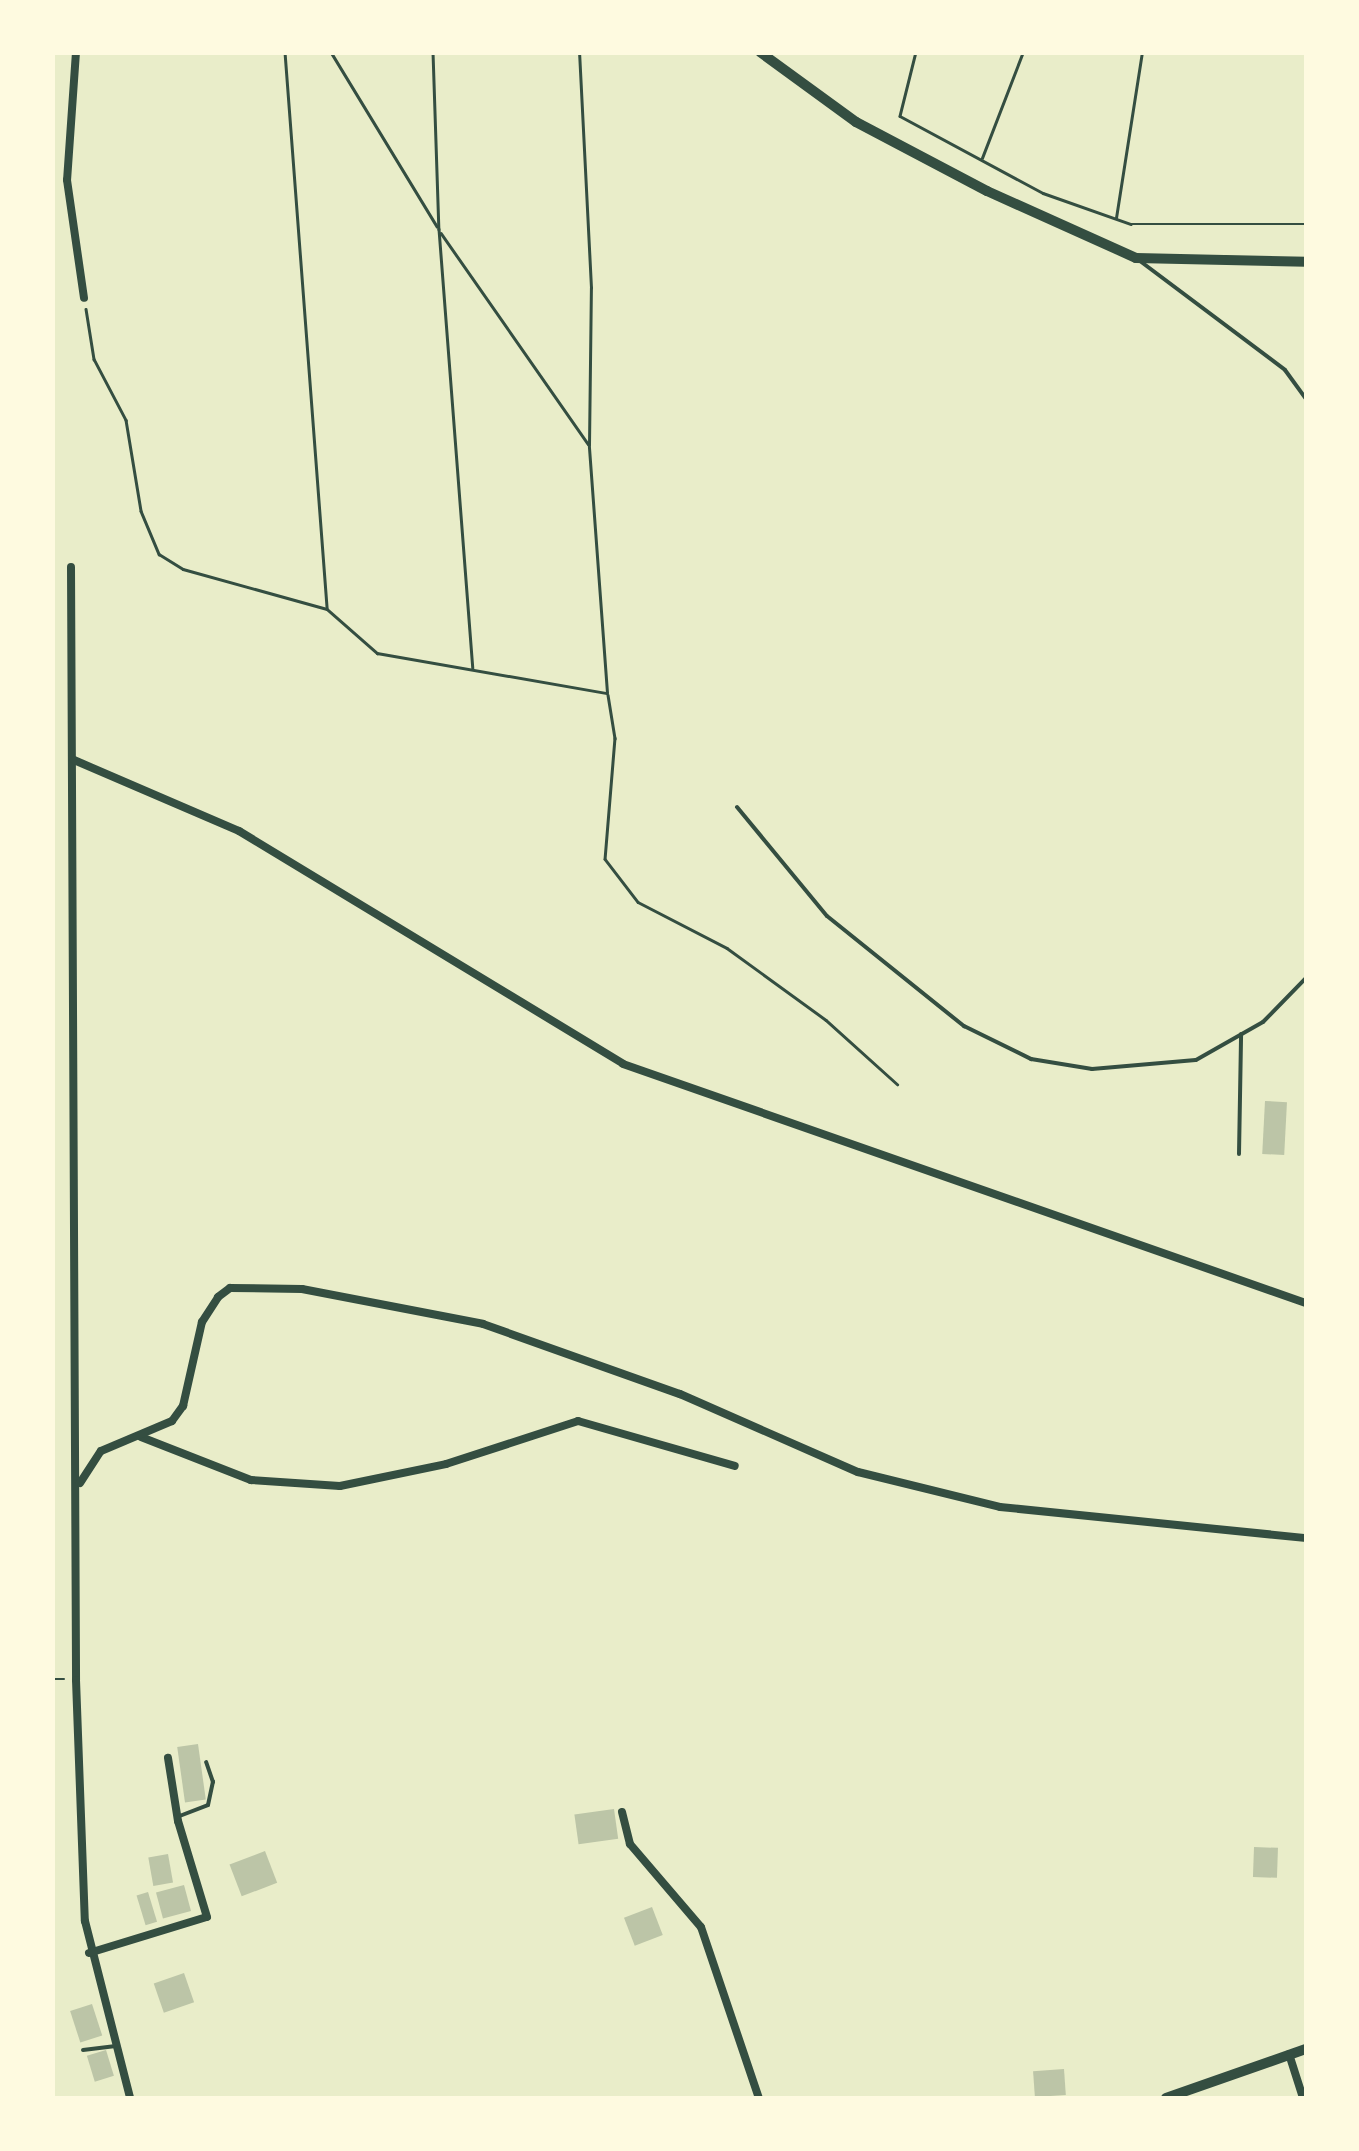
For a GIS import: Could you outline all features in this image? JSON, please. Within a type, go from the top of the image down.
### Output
[{"type":"street","points":[[76,52],[67,180],[84,298]]},
{"type":"street","points":[[760,52],[856,122],[1136,258],[1306,262]]},
{"type":"street","points":[[71,566],[76,1680],[89,1953],[130,2098]]},
{"type":"street","points":[[74,760],[239,830],[624,1064],[1306,1303]]},
{"type":"street","points":[[77,1498],[92,1459],[117,1442],[158,1432],[183,1406],[202,1322],[218,1297],[230,1288],[302,1289],[483,1324],[680,1394],[876,1476],[1000,1507],[1306,1538]]},
{"type":"street","points":[[141,1437],[250,1480],[340,1486],[446,1464],[578,1421],[734,1466]]},
{"type":"street","points":[[89,1953],[207,1917],[177,1817],[168,1758]]},
{"type":"street","points":[[622,1812],[630,1844],[701,1927],[759,2098]]},
{"type":"street","points":[[1166,2098],[1306,2048]]},
{"type":"street","points":[[1289,2054],[1303,2098]]},
{"type":"lane","points":[[1136,258],[1285,370],[1306,400]]},
{"type":"lane","points":[[737,806],[827,916],[964,1026],[1031,1059],[1092,1070],[1196,1060],[1242,1034],[1306,978]]},
{"type":"lane","points":[[1239,1154],[1242,1034]]},
{"type":"lane","points":[[177,1817],[211,1798],[206,1762]]},
{"type":"lane","points":[[83,2050],[114,2046]]},
{"type":"path","points":[[285,52],[327,608]]},
{"type":"path","points":[[331,52],[439,229],[589,445]]},
{"type":"path","points":[[433,52],[439,229],[473,668]]},
{"type":"path","points":[[579,52],[591,288],[589,445],[607,693],[616,738],[605,859],[638,902],[727,948],[826,1020],[896,1084]]},
{"type":"path","points":[[916,52],[900,116],[1043,193],[1131,224],[1306,224]]},
{"type":"path","points":[[982,160],[1023,52]]},
{"type":"path","points":[[1116,219],[1142,52]]},
{"type":"path","points":[[84,298],[94,359],[126,420],[140,511],[160,554],[183,569],[327,608],[377,653],[607,693]]},
{"type":"building","points":[[1265,1101],[1287,1102],[1284,1155],[1262,1154]]},
{"type":"building","points":[[198,1744],[206,1799],[185,1802],[177,1747]]},
{"type":"building","points":[[614,1809],[618,1839],[579,1844],[574,1815]]},
{"type":"building","points":[[1254,1847],[1278,1848],[1277,1878],[1253,1877]]},
{"type":"building","points":[[265,1851],[277,1883],[242,1896],[230,1865]]},
{"type":"building","points":[[168,1854],[173,1883],[153,1886],[148,1857]]},
{"type":"building","points":[[184,1885],[191,1911],[163,1919],[156,1893]]},
{"type":"building","points":[[148,1892],[157,1922],[146,1925],[137,1896]]},
{"type":"building","points":[[652,1907],[663,1935],[635,1946],[624,1918]]},
{"type":"building","points":[[184,1973],[194,2002],[164,2013],[154,1983]]},
{"type":"building","points":[[92,2004],[102,2035],[80,2042],[70,2011]]},
{"type":"building","points":[[106,2050],[114,2076],[95,2082],[87,2056]]},
{"type":"building","points":[[1064,2069],[1066,2095],[1035,2097],[1033,2071]]}]
